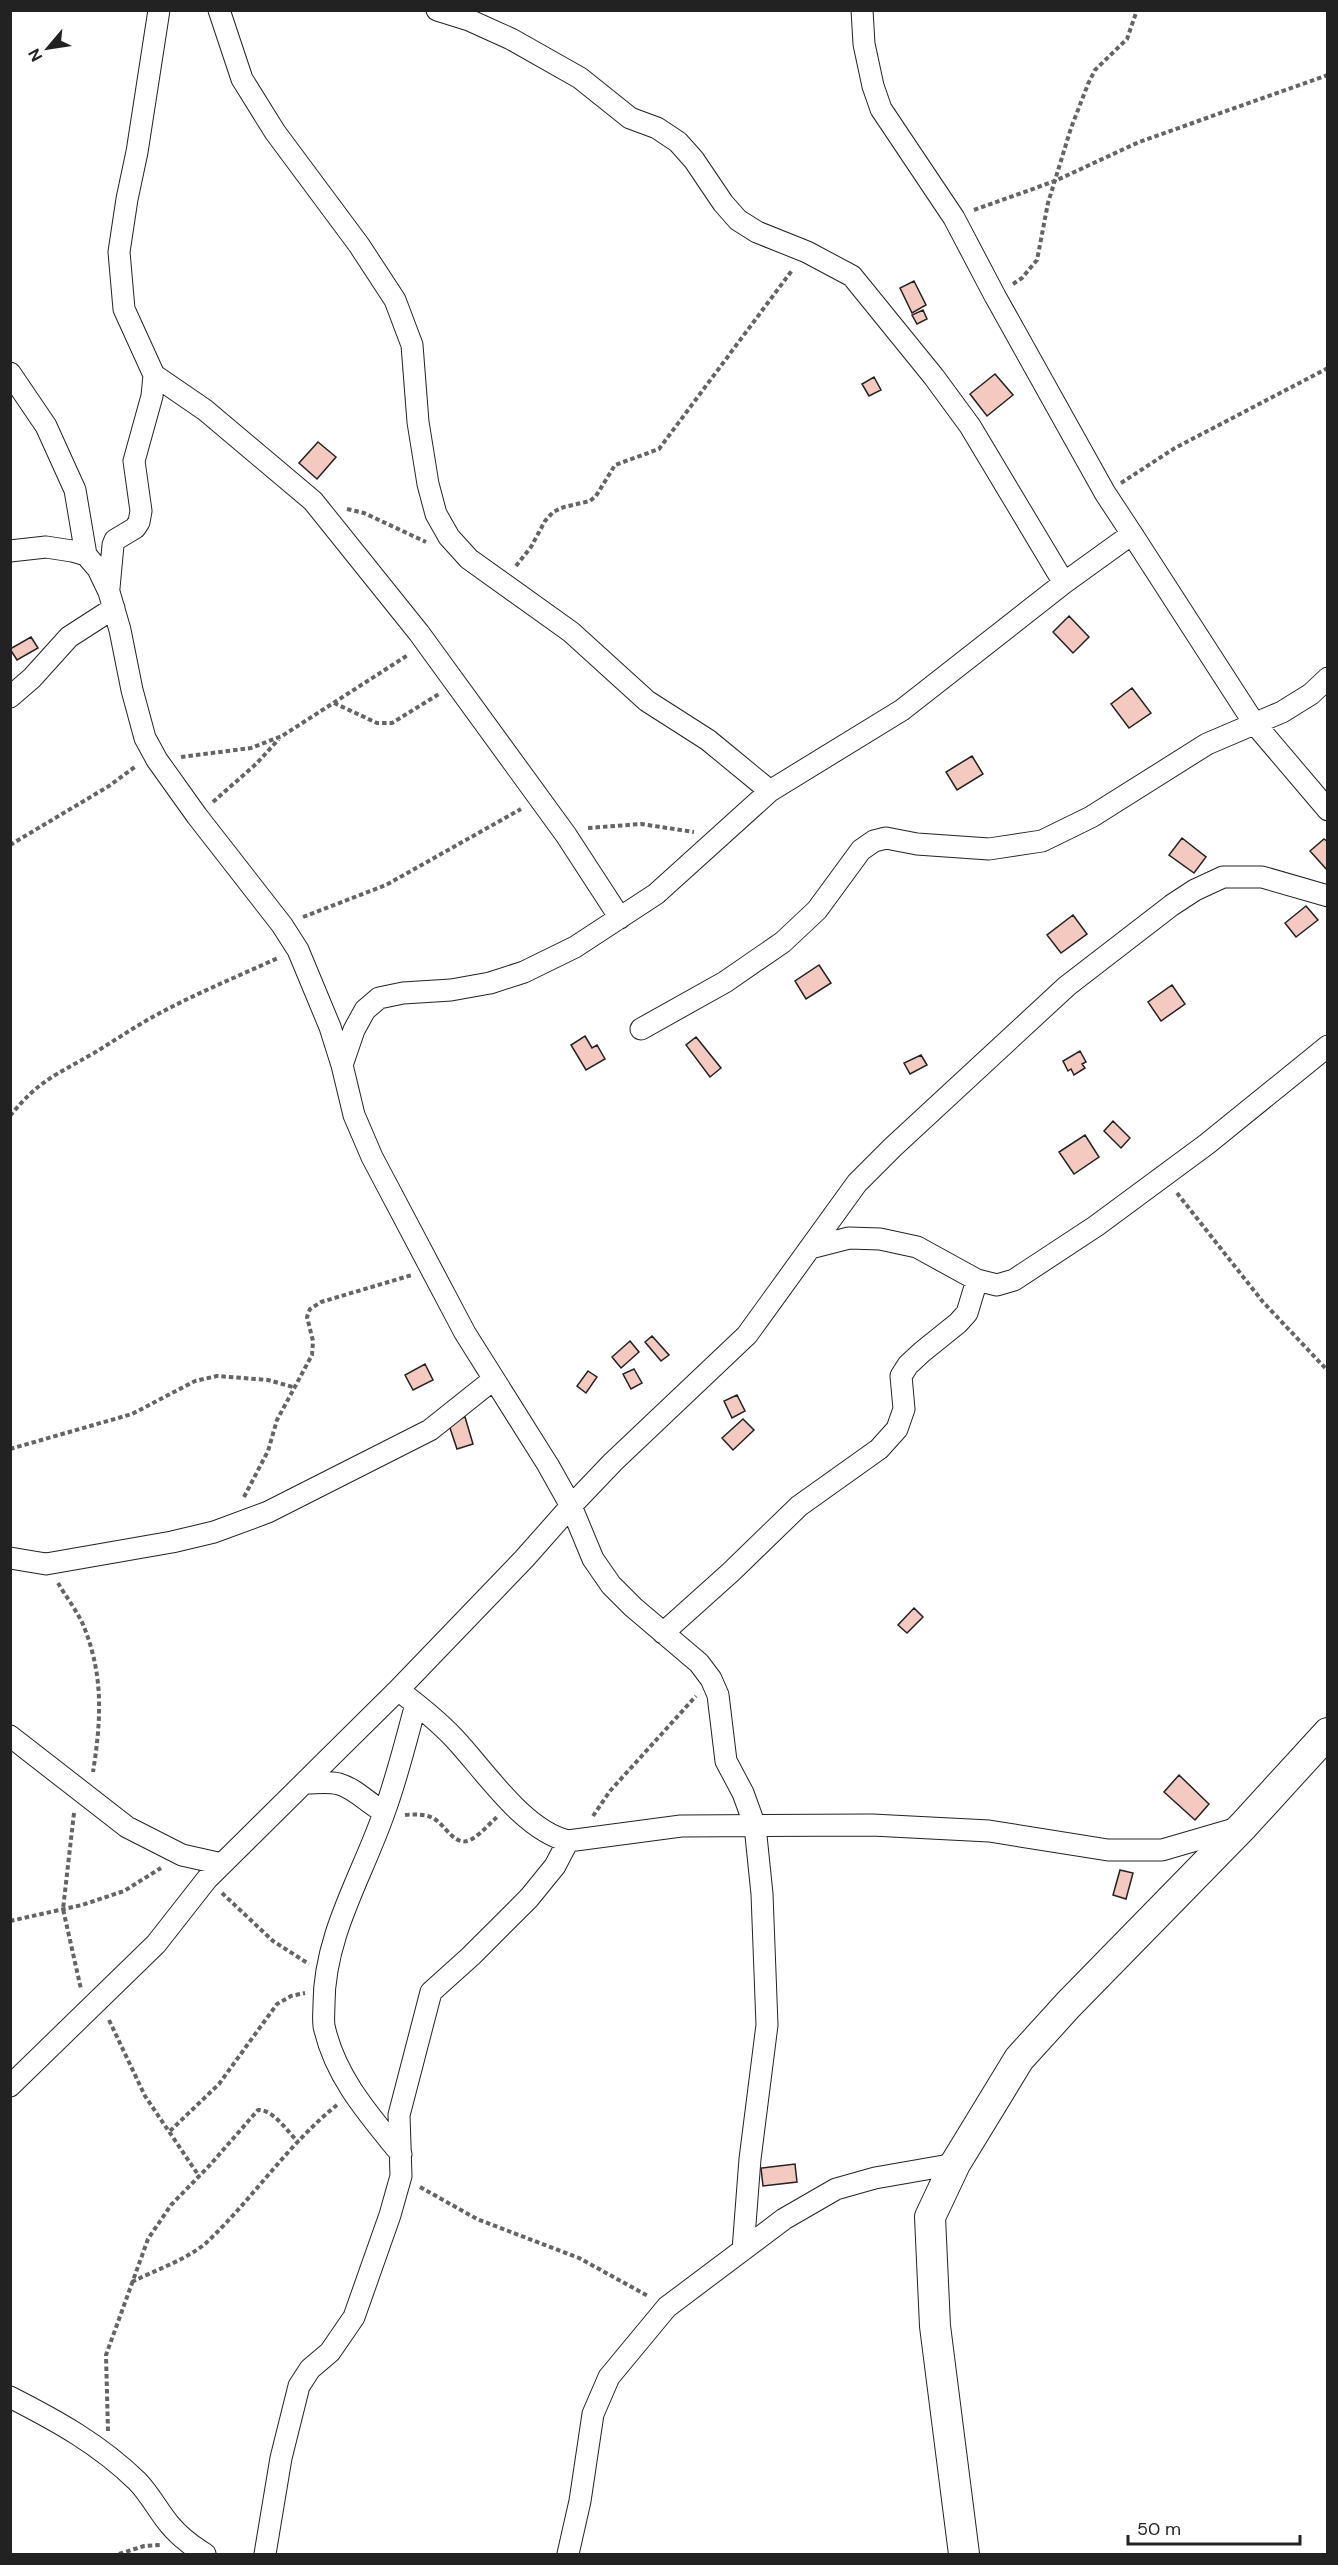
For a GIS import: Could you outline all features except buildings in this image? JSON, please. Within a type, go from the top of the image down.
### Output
[{"type":"street","points":[[10,697],[32,678],[69,637],[112,600],[113,544],[115,540],[135,528],[139,522],[141,512],[134,461],[152,396],[154,375],[124,309],[119,252],[127,199],[138,152],[159,10]]},
{"type":"street","points":[[219,10],[242,79],[275,132],[353,236],[395,300],[412,345],[418,422],[428,484],[436,514],[449,537],[468,559],[571,632],[648,701],[708,740],[770,791]]},
{"type":"street","points":[[437,10],[469,20],[511,39],[580,78],[630,118],[657,128],[678,142],[738,220],[757,232],[807,252],[852,276],[934,377],[970,426],[1064,583]]},
{"type":"street","points":[[862,10],[864,44],[873,86],[881,109],[954,218],[995,296],[1106,493],[1132,534],[1254,723],[1328,810]]},
{"type":"street","points":[[10,373],[46,426],[75,490],[87,555],[99,569],[112,600],[145,738],[155,757],[197,816],[282,925],[298,950],[313,982],[342,1065],[354,1116],[363,1136],[465,1333],[571,1506],[593,1559],[611,1585],[633,1607],[699,1663],[711,1679],[718,1695],[726,1761],[743,1793],[755,1826],[762,1894],[767,2025],[750,2159],[743,2250]]},
{"type":"street","points":[[154,375],[205,410],[313,501],[426,643],[566,835],[620,918]]},
{"type":"street","points":[[342,1065],[354,1030],[365,1010],[379,998],[490,983],[524,972],[575,947],[656,894],[770,791],[902,710],[1064,583],[1132,534]]},
{"type":"street","points":[[10,551],[46,546],[87,555]]},
{"type":"street","points":[[641,1029],[725,982],[783,942],[817,910],[861,850],[874,841],[886,838],[917,844],[989,849],[1042,841],[1091,818],[1207,744],[1282,712],[1311,694],[1328,678]]},
{"type":"street","points":[[10,2086],[156,1944],[207,1879],[398,1690],[525,1559],[571,1506],[747,1335],[857,1183],[1067,986],[1172,905],[1195,890],[1223,877],[1262,877],[1328,896]]},
{"type":"street","points":[[810,1248],[849,1238],[880,1239],[917,1247],[977,1280],[997,1285],[1014,1280],[1096,1226],[1207,1144],[1328,1046]]},
{"type":"street","points":[[663,1633],[731,1572],[799,1506],[879,1449],[897,1430],[904,1409],[901,1376],[915,1358],[967,1313],[977,1280]]},
{"type":"street","points":[[10,1558],[46,1563],[214,1532],[268,1512],[430,1430],[494,1379]]},
{"type":"street","points":[[398,1690],[453,1736],[512,1803],[540,1829],[553,1837],[573,1839],[681,1826],[872,1826],[988,1831],[1108,1850],[1162,1850],[1243,1826]]},
{"type":"street","points":[[401,2154],[352,2094],[335,2057],[324,2025],[324,1982],[342,1913],[385,1808],[416,1704]]},
{"type":"street","points":[[964,2554],[935,2326],[930,2217],[955,2164],[1019,2059],[1068,2005],[1243,1826],[1328,1733]]},
{"type":"street","points":[[10,1736],[128,1827],[182,1855],[222,1864]]},
{"type":"street","points":[[306,1783],[339,1784],[355,1791],[370,1805],[385,1808]]},
{"type":"street","points":[[265,2554],[281,2458],[299,2386],[310,2369],[330,2352],[354,2318],[390,2215],[400,2176],[399,2115],[431,1992],[529,1898],[573,1839]]},
{"type":"street","points":[[568,2554],[580,2501],[592,2414],[609,2377],[667,2307],[784,2219],[836,2189],[875,2178],[955,2164]]},
{"type":"street","points":[[10,2397],[68,2426],[108,2456],[138,2482],[170,2525],[188,2543],[205,2554]]},
{"type":"path","points":[[995,296],[1022,278],[1037,260],[1055,181],[1071,128],[1095,70],[1127,39],[1137,10]]},
{"type":"path","points":[[954,218],[1055,181],[1139,142],[1328,75]]},
{"type":"path","points":[[503,582],[531,547],[545,521],[553,512],[590,501],[596,496],[615,465],[659,448],[775,290],[807,252]]},
{"type":"path","points":[[1106,493],[1175,448],[1328,368]]},
{"type":"path","points":[[313,501],[364,513],[468,559]]},
{"type":"path","points":[[10,845],[155,757],[251,748],[282,735],[426,643]]},
{"type":"path","points":[[333,703],[377,723],[392,723],[455,684]]},
{"type":"path","points":[[197,816],[256,764],[282,735]]},
{"type":"path","points":[[282,925],[386,885],[538,799]]},
{"type":"path","points":[[566,835],[584,828],[641,824],[721,837]]},
{"type":"path","points":[[10,1116],[27,1094],[47,1078],[148,1020],[199,994],[298,950]]},
{"type":"path","points":[[1163,1176],[1263,1302],[1328,1371]]},
{"type":"path","points":[[242,1499],[268,1451],[277,1420],[293,1387],[307,1367],[312,1355],[313,1341],[307,1317],[310,1310],[321,1302],[432,1269]]},
{"type":"path","points":[[10,1449],[132,1414],[195,1381],[217,1376],[268,1380],[293,1387]]},
{"type":"path","points":[[10,1481],[10,1495]]},
{"type":"path","points":[[46,1563],[83,1626],[99,1678],[100,1730],[83,1792],[63,1909],[93,2006],[141,2087],[199,2176]]},
{"type":"path","points":[[573,1839],[610,1791],[711,1679]]},
{"type":"path","points":[[385,1808],[404,1815],[421,1814],[434,1818],[458,1841],[465,1842],[472,1839],[512,1803]]},
{"type":"path","points":[[10,1921],[63,1909],[124,1891],[182,1855]]},
{"type":"path","points":[[170,2131],[219,2084],[277,2004],[324,1982],[273,1941],[207,1879]]},
{"type":"path","points":[[132,2282],[204,2244],[320,2119],[352,2094]]},
{"type":"path","points":[[108,2456],[106,2355],[148,2240],[171,2205],[258,2110],[263,2109],[270,2114],[298,2142]]},
{"type":"path","points":[[400,2176],[477,2219],[579,2258],[667,2307]]},
{"type":"path","points":[[119,2554],[144,2546],[188,2543]]}]
